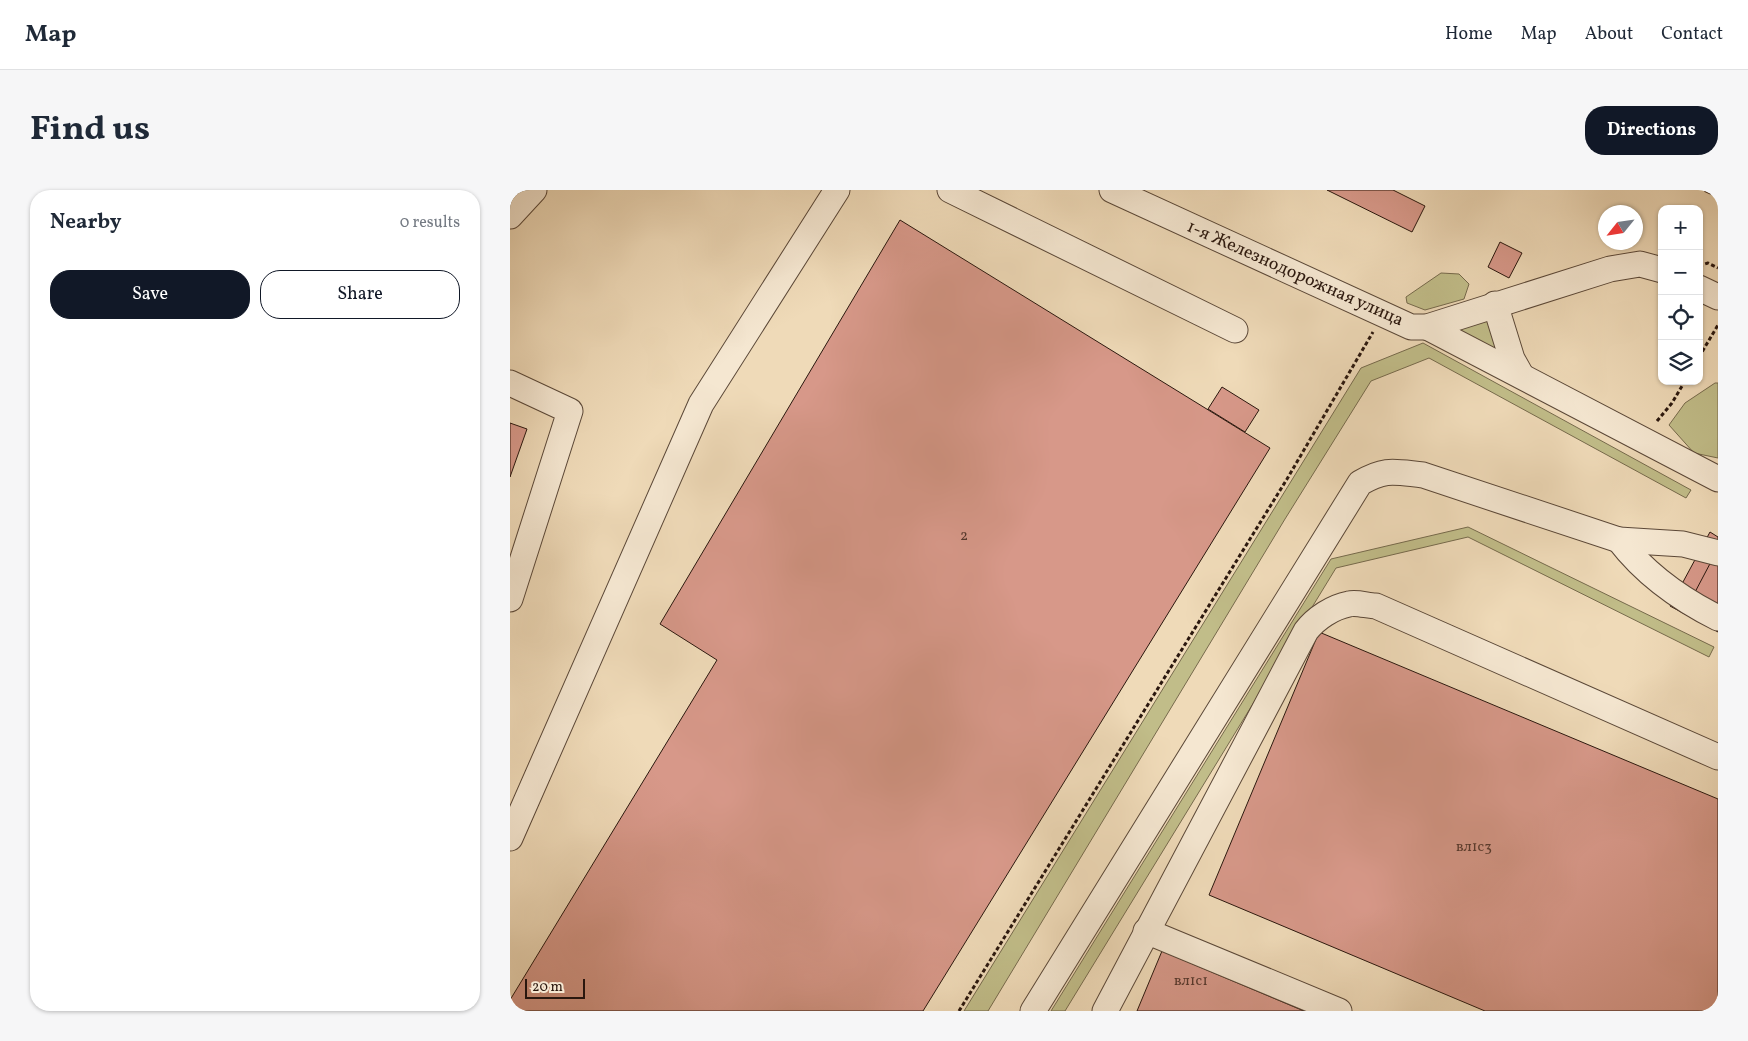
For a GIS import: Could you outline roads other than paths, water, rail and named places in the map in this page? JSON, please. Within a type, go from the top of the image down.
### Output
[{"type":"street","points":[[510,216],[534,190]]},
{"type":"street","points":[[510,838],[701,404],[837,190]]},
{"type":"street","points":[[950,190],[1235,330]]},
{"type":"street","name":"1-я Железнодорожная улица","points":[[1112,190],[1404,325],[1427,327],[1590,274],[1630,264],[1658,269]]},
{"type":"street","points":[[1703,290],[1718,297]]},
{"type":"street","points":[[1495,304],[1512,359],[1521,375]]},
{"type":"street","points":[[1427,327],[1718,479]]},
{"type":"street","points":[[510,383],[570,411],[510,599]]},
{"type":"street","points":[[1033,1011],[1360,483],[1377,473],[1397,472],[1423,475],[1619,540],[1683,544],[1718,553]]},
{"type":"street","points":[[1619,540],[1628,552],[1660,582],[1718,618]]},
{"type":"street","points":[[1105,1011],[1306,631],[1315,620],[1350,604],[1376,606],[1718,757]]},
{"type":"street","points":[[1146,931],[1340,1011]]},
{"type":"railway","points":[[1705,190],[1718,196]]}]
